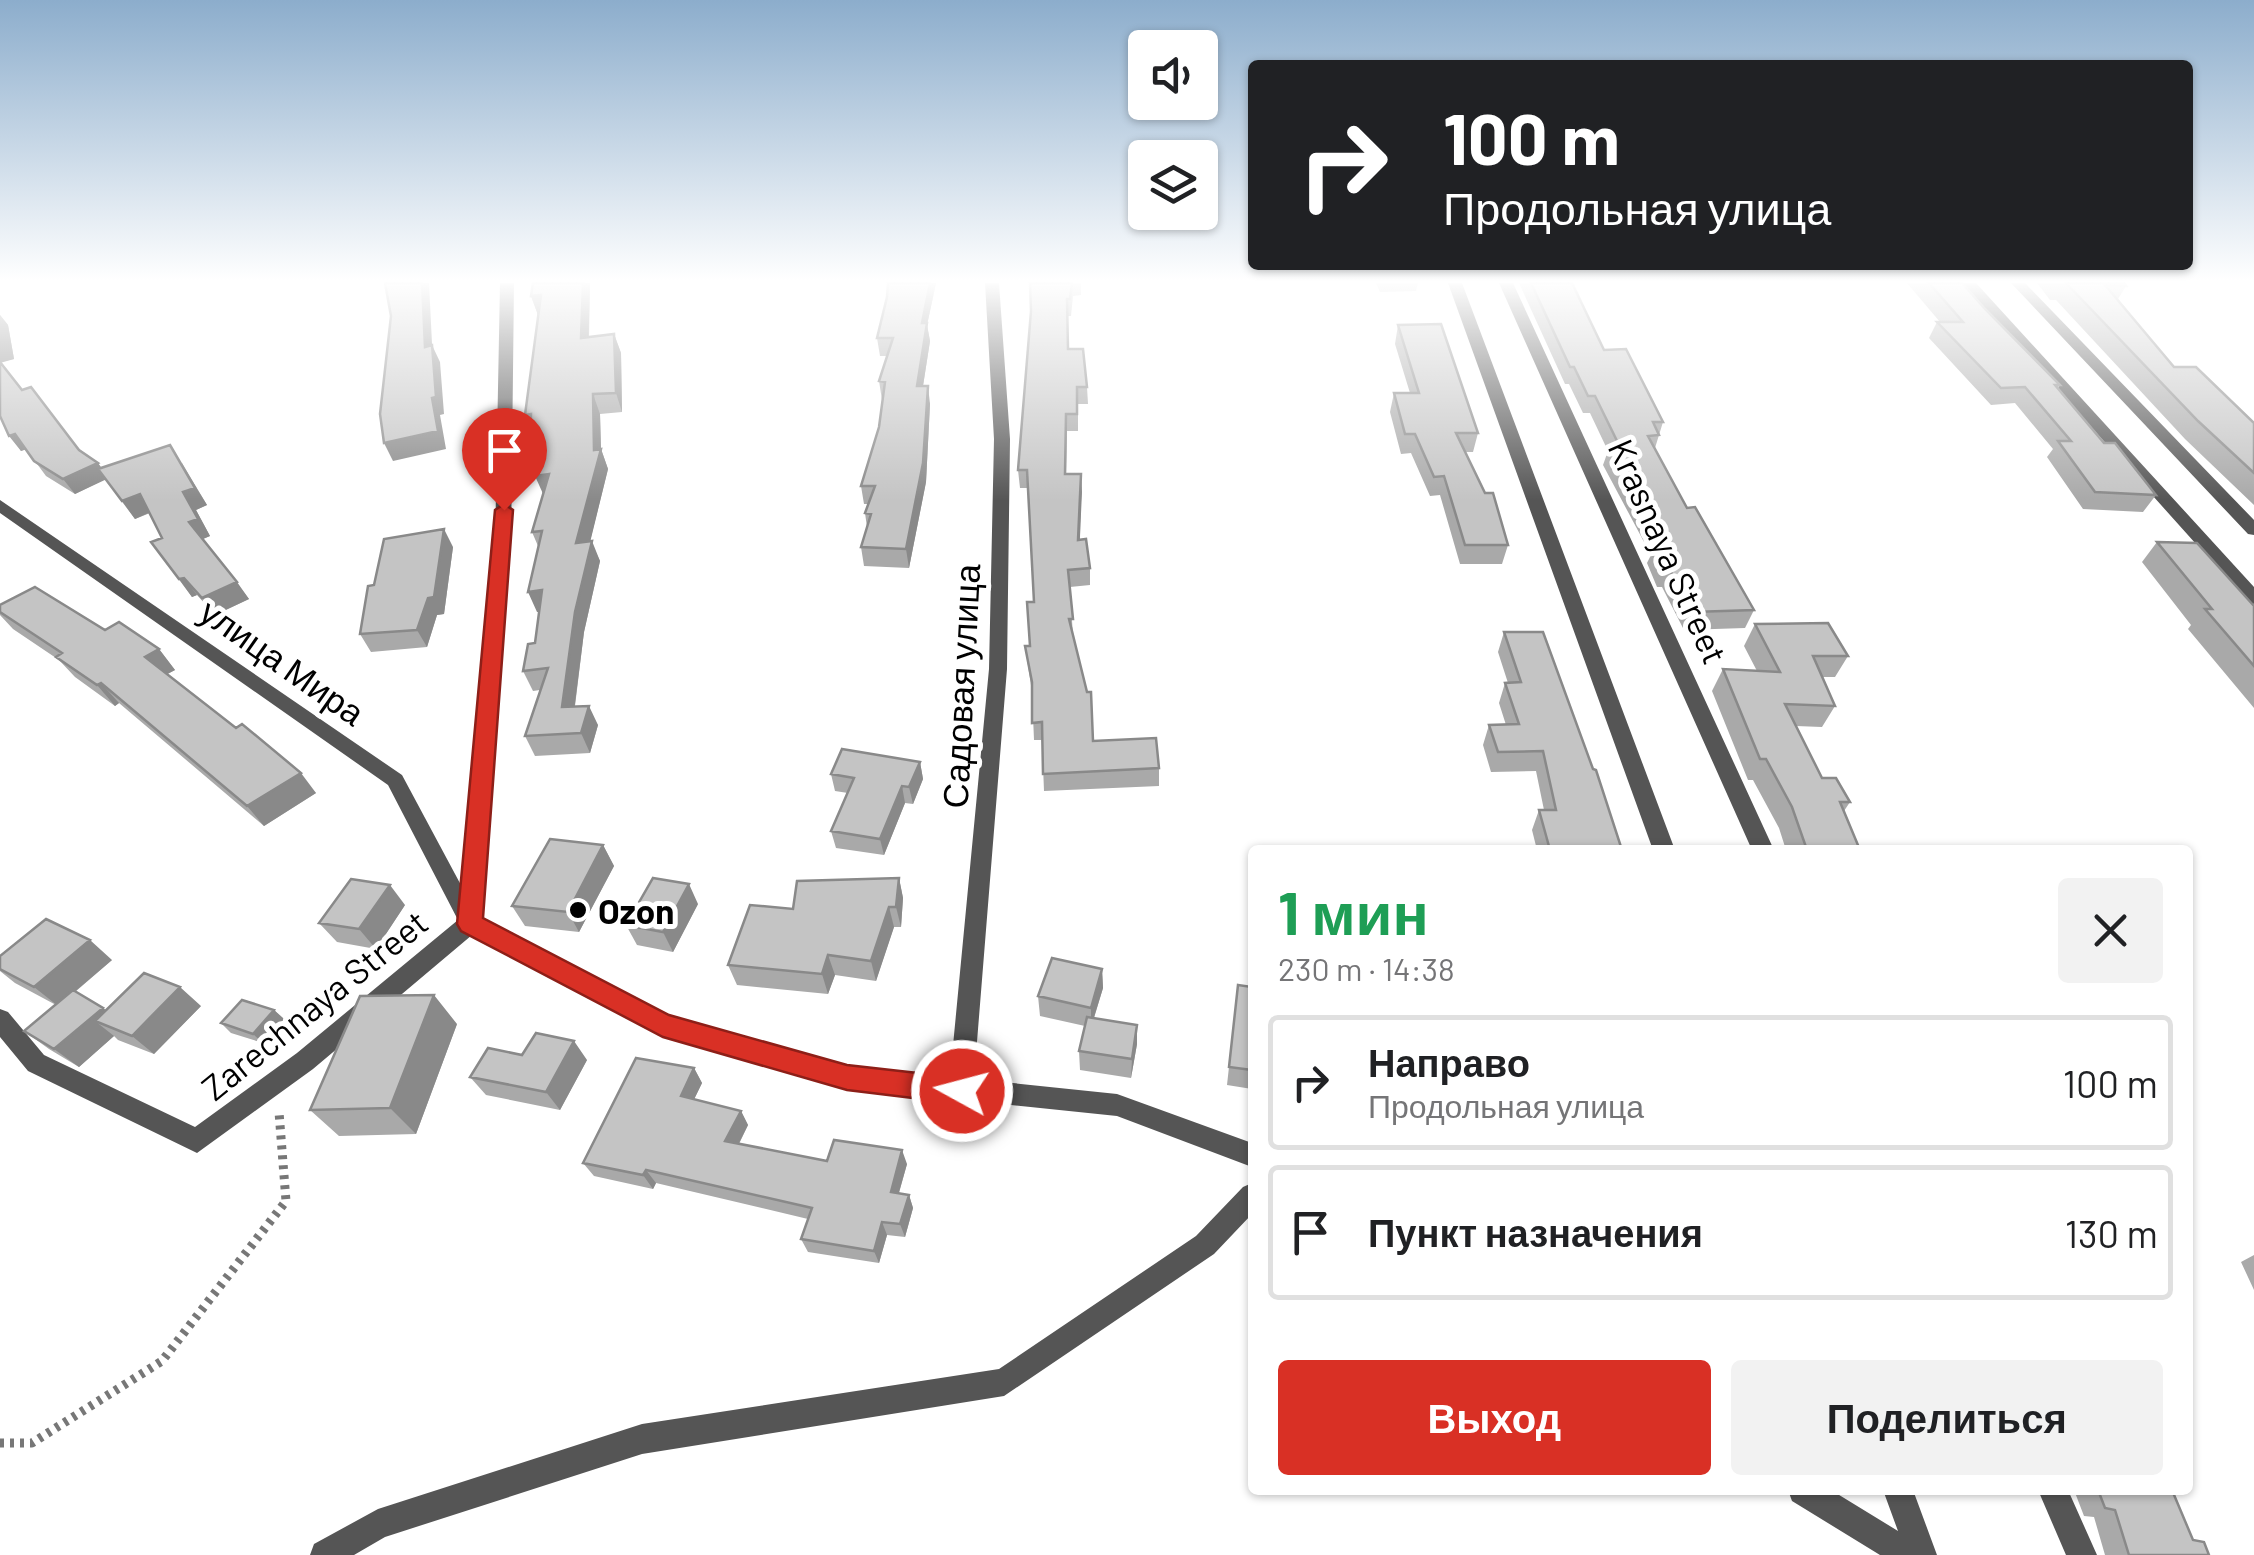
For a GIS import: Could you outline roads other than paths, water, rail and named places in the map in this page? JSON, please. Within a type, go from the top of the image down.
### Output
[{"type":"street","points":[[506,356],[503,546],[470,924],[663,1025],[847,1077],[1117,1106],[1248,1153]]},
{"type":"street","name":"Садовая улица","points":[[962,1091],[998,668],[1002,439],[997,356]]},
{"type":"street","points":[[1482,356],[1662,845]]},
{"type":"street","name":"Krasnaya Street","points":[[1539,356],[1761,845]]},
{"type":"street","points":[[2035,356],[2254,598]]},
{"type":"street","points":[[2087,356],[2254,530]]},
{"type":"street","name":"улица Мира","points":[[0,505],[395,780],[470,924]]},
{"type":"street","name":"Zarechnaya Street","points":[[0,1019],[36,1063],[197,1141],[305,1061],[470,924]]},
{"type":"street","points":[[325,1555],[378,1524],[642,1439],[1004,1382],[1205,1245],[1248,1200]]},
{"type":"street","points":[[1811,1495],[1909,1555]]},
{"type":"street","points":[[1900,1495],[1922,1555]]},
{"type":"street","points":[[2055,1495],[2082,1555]]},
{"type":"place","name":"Ozon","points":[[578,910]]}]
